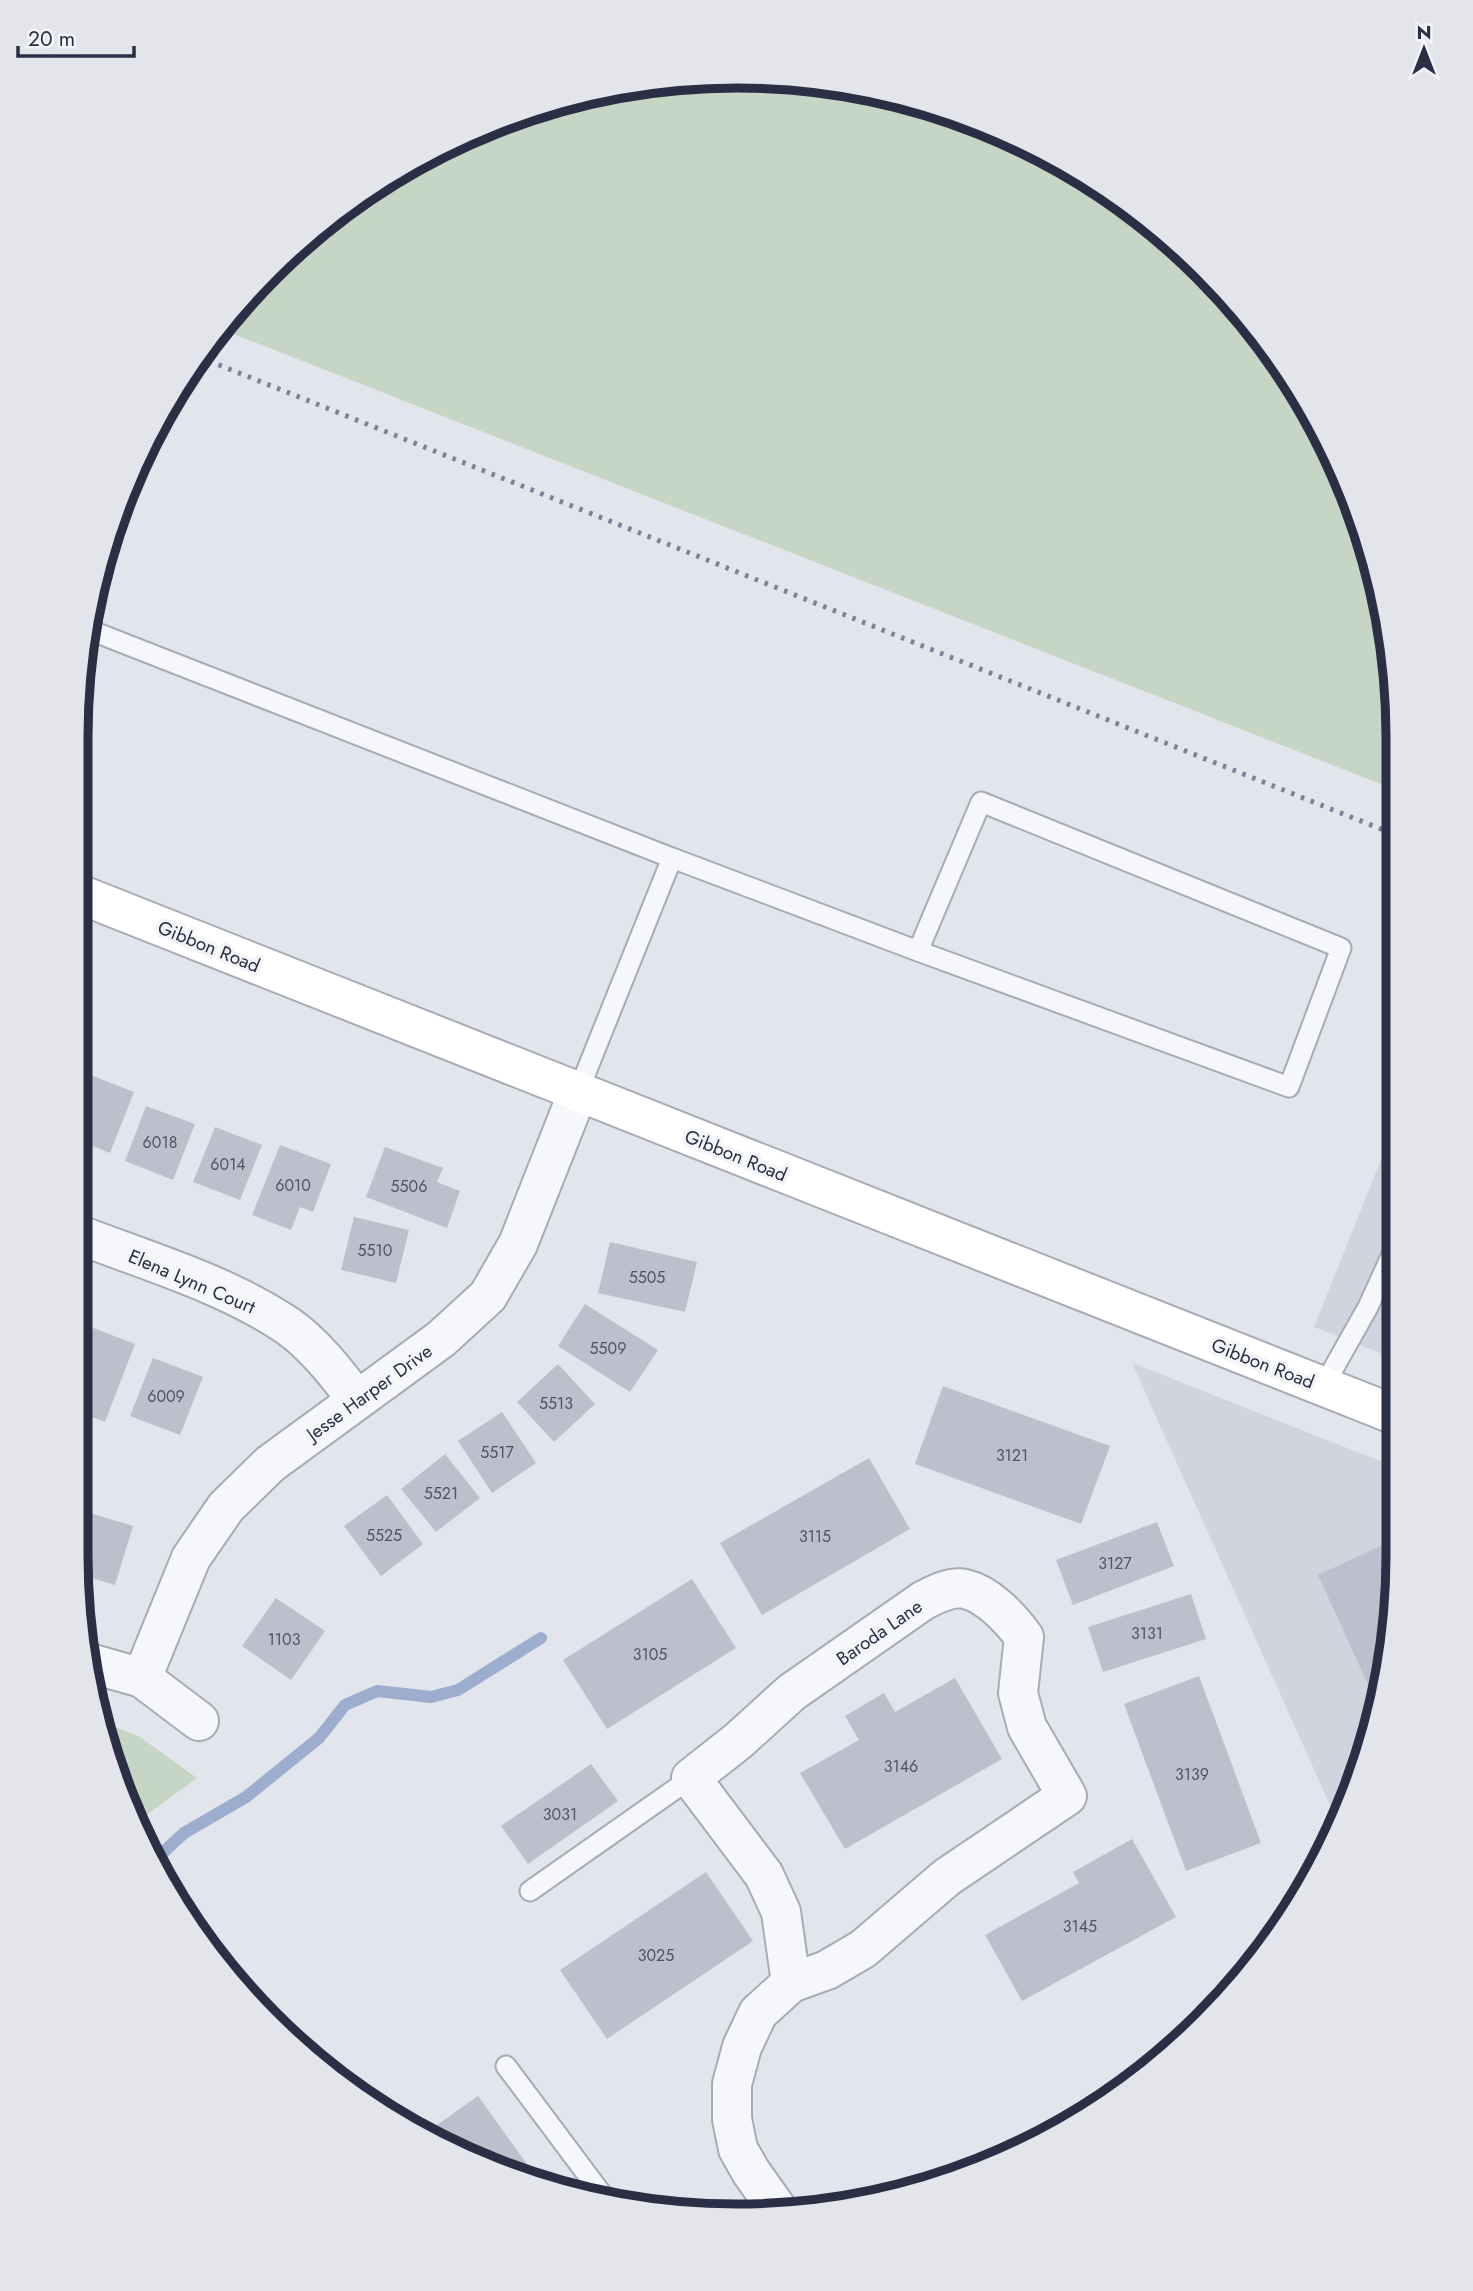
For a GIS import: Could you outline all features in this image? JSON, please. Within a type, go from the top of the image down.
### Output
[{"type":"main road","name":"Gibbon Road","points":[[88,898],[1386,1411]]},
{"type":"street","name":"Jesse Harper Drive","points":[[142,1678],[191,1558],[226,1507],[270,1464],[441,1339],[488,1296],[518,1244],[578,1092]]},
{"type":"street","name":"Elena Lynn Court","points":[[88,1238],[233,1294],[289,1327],[332,1367],[357,1400]]},
{"type":"street","name":"Baroda Lane","points":[[691,1779],[792,1692],[924,1600],[944,1590],[965,1589],[991,1602],[1009,1617],[1024,1637],[1018,1693],[1027,1727],[1067,1796],[947,1877],[863,1949],[827,1970],[791,1983],[758,2013],[742,2047],[732,2084],[732,2119],[738,2149],[773,2202]]},
{"type":"street","points":[[97,1665],[142,1678],[199,1721]]},
{"type":"street","points":[[691,1779],[764,1875],[781,1912],[791,1983]]},
{"type":"lane","points":[[96,632],[672,858],[918,951],[1289,1087],[1341,948],[981,802],[918,951]]},
{"type":"lane","points":[[578,1092],[672,858]]},
{"type":"lane","points":[[1323,1387],[1368,1307],[1386,1268]]},
{"type":"lane","points":[[530,1891],[691,1779]]},
{"type":"lane","points":[[506,2066],[596,2188]]},
{"type":"shaded area","points":[[1386,1147],[1386,1355],[1314,1327]]},
{"type":"shaded area","points":[[1132,1363],[1386,1463],[1386,1554],[1380,1639],[1363,1722],[1333,1811]]},
{"type":"green space","points":[[694,89],[779,89],[863,100],[945,122],[985,137],[1061,174],[1132,222],[1164,249],[1195,278],[1251,341],[1299,412],[1319,449],[1351,528],[1373,610],[1384,694],[1386,786],[229,332],[278,278],[309,249],[376,197],[449,154],[528,122],[569,110],[652,93]]},
{"type":"green space","points":[[111,1725],[140,1737],[197,1778],[143,1817]]},
{"type":"building","points":[[88,1074],[134,1092],[110,1153],[88,1144]]},
{"type":"building","points":[[146,1106],[195,1124],[173,1180],[125,1161]]},
{"type":"building","points":[[215,1127],[262,1145],[240,1200],[193,1182]]},
{"type":"building","points":[[280,1145],[331,1164],[313,1212],[300,1207],[291,1230],[252,1215]]},
{"type":"building","points":[[385,1147],[443,1168],[437,1182],[460,1191],[447,1228],[366,1197]]},
{"type":"building","points":[[354,1217],[409,1230],[396,1283],[341,1270]]},
{"type":"building","points":[[610,1242],[697,1262],[685,1312],[598,1293]]},
{"type":"building","points":[[585,1304],[658,1350],[630,1392],[558,1346]]},
{"type":"building","points":[[88,1326],[135,1344],[105,1422],[88,1416]]},
{"type":"building","points":[[153,1358],[203,1377],[180,1435],[130,1416]]},
{"type":"building","points":[[558,1364],[595,1404],[554,1442],[517,1402]]},
{"type":"building","points":[[943,1386],[1110,1446],[1081,1524],[915,1464]]},
{"type":"building","points":[[502,1412],[536,1463],[492,1493],[458,1441]]},
{"type":"building","points":[[445,1454],[480,1498],[436,1532],[401,1489]]},
{"type":"building","points":[[869,1458],[910,1529],[762,1615],[720,1543]]},
{"type":"building","points":[[387,1495],[423,1544],[381,1576],[344,1526]]},
{"type":"building","points":[[88,1512],[133,1526],[115,1585],[89,1577]]},
{"type":"building","points":[[1157,1522],[1174,1566],[1073,1605],[1056,1560]]},
{"type":"building","points":[[1385,1544],[1380,1639],[1371,1690],[1318,1575]]},
{"type":"building","points":[[692,1579],[736,1648],[607,1729],[563,1660]]},
{"type":"building","points":[[1191,1594],[1206,1639],[1103,1672],[1088,1627]]},
{"type":"building","points":[[276,1598],[325,1631],[291,1680],[242,1646]]},
{"type":"building","points":[[1199,1676],[1261,1843],[1186,1871],[1124,1704]]},
{"type":"building","points":[[955,1678],[1002,1759],[845,1849],[800,1773],[859,1740],[845,1716],[884,1693],[895,1712]]},
{"type":"building","points":[[591,1764],[618,1801],[528,1864],[501,1826]]},
{"type":"building","points":[[1132,1839],[1176,1917],[1022,2001],[985,1935],[1079,1883],[1073,1872]]},
{"type":"building","points":[[706,1872],[753,1941],[607,2039],[560,1970]]},
{"type":"building","points":[[478,2096],[527,2164],[523,2167],[488,2154],[433,2128]]},
{"type":"waterway","points":[[161,1855],[184,1833],[246,1797],[319,1738],[345,1705],[377,1691],[431,1697],[458,1690],[541,1638]]},
{"type":"railway","points":[[208,361],[1386,831]]}]
